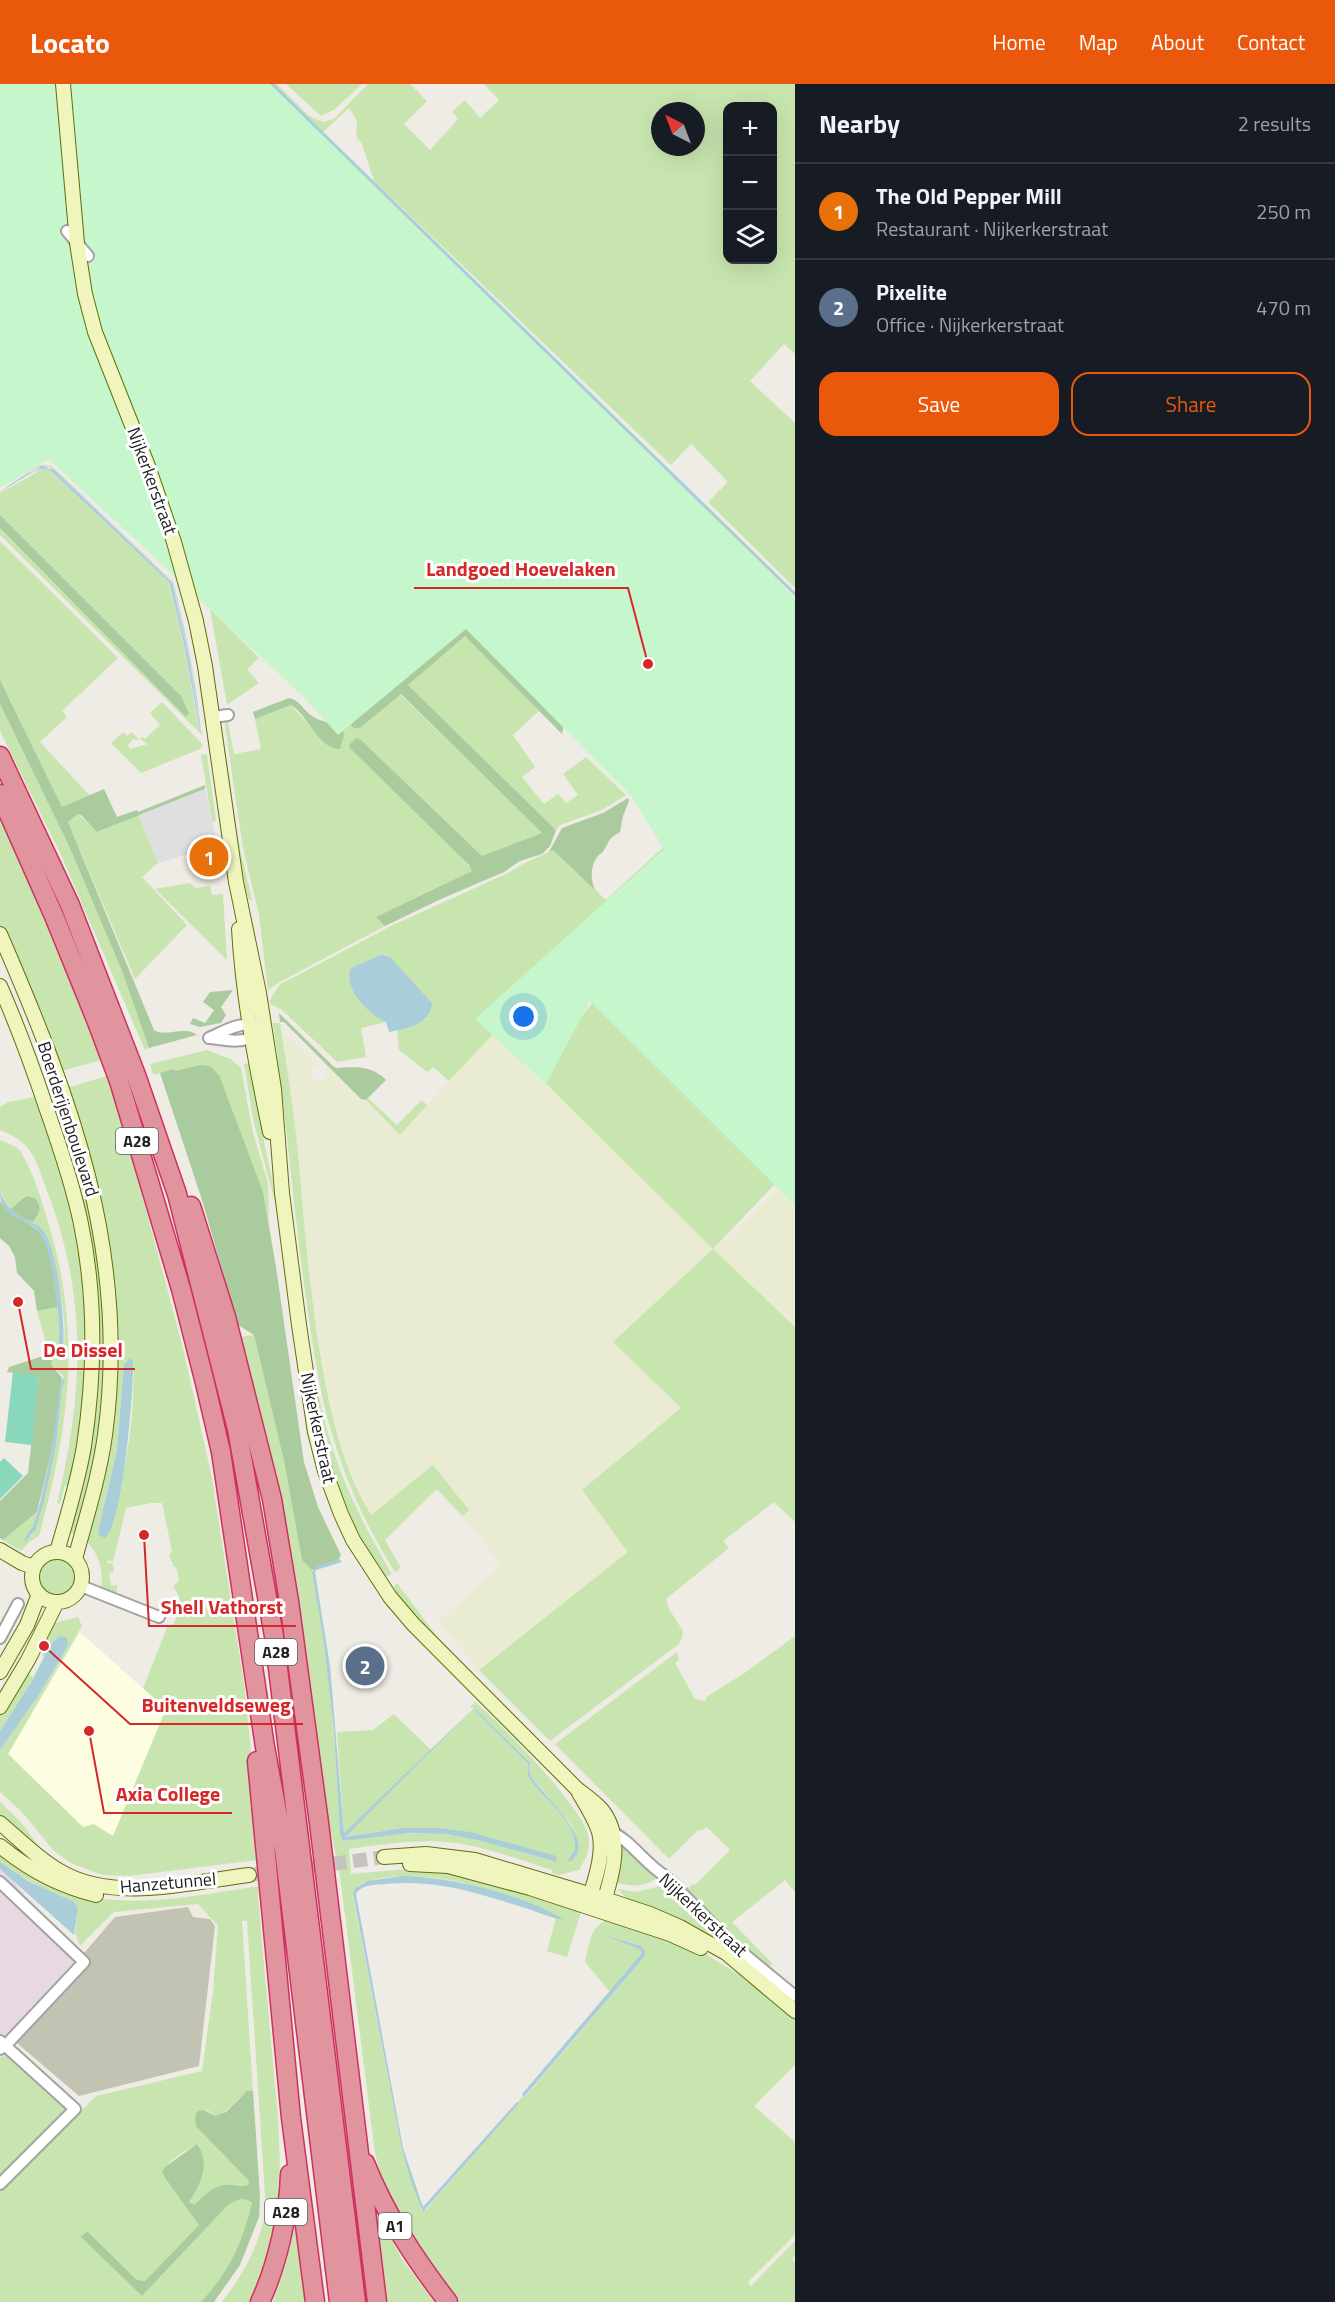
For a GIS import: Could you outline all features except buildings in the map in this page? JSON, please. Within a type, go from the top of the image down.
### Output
[{"type":"highway","name":"A28","points":[[0,756],[70,905],[115,1018],[177,1194],[237,1429],[274,1636],[356,2302]]},
{"type":"highway","name":"A28","points":[[0,795],[54,916],[98,1022],[119,1081],[181,1289],[221,1452],[265,1747],[284,1849],[339,2302]]},
{"type":"highway","name":"A28","points":[[115,1018],[144,1072],[195,1217],[232,1340],[272,1499],[289,1600],[377,2302]]},
{"type":"highway","name":"A28","points":[[265,1747],[256,1761],[291,2118],[315,2302]]},
{"type":"highway","name":"A28","points":[[260,2302],[280,2242],[290,2193],[291,2118]]},
{"type":"highway","name":"A1","points":[[357,2142],[389,2216],[415,2259],[448,2302]]},
{"type":"main road","name":"Nijkerkerstraat","points":[[63,84],[81,276],[95,332],[148,466],[174,542],[196,621],[213,717],[236,882],[259,993],[274,1089],[282,1193],[303,1357],[315,1432],[329,1484],[346,1526],[371,1569],[405,1615],[577,1789],[601,1809],[613,1832]]},
{"type":"main road","name":"Nijkerkerstraat","points":[[236,882],[241,970],[251,1039],[282,1193]]},
{"type":"main road","name":"Boerderijenboulevard","points":[[0,934],[29,1002],[80,1142],[95,1196],[107,1270],[111,1335],[110,1388],[105,1437],[90,1508],[75,1559]]},
{"type":"main road","name":"Boerderijenboulevard","points":[[0,986],[16,1022],[69,1173],[81,1225],[89,1278],[92,1334],[90,1391],[84,1447],[72,1503],[57,1552]]},
{"type":"main road","points":[[0,1550],[34,1567]]},
{"type":"main road","points":[[57,1552],[75,1559],[81,1570],[81,1586],[71,1598],[57,1602],[39,1594],[33,1582],[34,1567],[46,1555],[57,1552]]},
{"type":"main road","points":[[0,1672],[27,1624],[39,1594]]},
{"type":"main road","points":[[0,1707],[28,1660],[57,1602]]},
{"type":"main road","name":"Nijkerkerstraat","points":[[577,1789],[599,1830]]},
{"type":"main road","name":"Hanzetunnel","points":[[0,1823],[57,1870],[95,1886],[132,1889],[249,1879],[134,1898],[100,1896],[51,1880],[24,1865],[0,1846]]},
{"type":"main road","points":[[596,1903],[600,1850],[599,1830]]},
{"type":"main road","points":[[596,1903],[614,1855],[613,1832]]},
{"type":"main road","points":[[384,1862],[448,1866],[596,1903]]},
{"type":"main road","name":"Nijkerkerstraat","points":[[596,1903],[650,1914],[707,1941],[746,1968],[795,2011]]},
{"type":"street","points":[[67,231],[88,256]]},
{"type":"street","points":[[213,717],[228,715]]},
{"type":"street","points":[[249,1024],[264,1029],[251,1039],[235,1041],[209,1038],[233,1027],[249,1024]]},
{"type":"street","points":[[81,1586],[159,1617]]},
{"type":"street","points":[[0,1638],[18,1604]]},
{"type":"street","points":[[599,1830],[606,1829],[613,1832]]},
{"type":"street","name":"Nijkerkerstraat","points":[[613,1832],[625,1839],[655,1870],[665,1876],[733,1945],[795,1996]]},
{"type":"street","points":[[0,1882],[84,1962],[2,2045],[75,2109],[0,2184]]},
{"type":"shaded area","points":[[38,466],[51,466],[173,582],[190,655],[200,731],[198,730],[184,650],[168,582],[50,471],[37,471],[0,493],[8,486],[0,491]],"holes":[[[39,467],[50,467],[172,583],[188,654],[199,729],[182,634],[168,581],[49,469],[37,470],[26,475]]]},
{"type":"shaded area","points":[[205,789],[215,836],[193,841],[195,852],[158,863],[139,815]]},
{"type":"shaded area","points":[[282,1032],[286,1033],[317,1063],[318,1065],[311,1067],[313,1080],[327,1078],[326,1063],[400,1134],[494,1033],[713,1249],[613,1342],[681,1408],[582,1490],[629,1552],[479,1670],[437,1621],[502,1566],[462,1516],[469,1510],[433,1466],[370,1515],[353,1478],[331,1415],[314,1309]]},
{"type":"shaded area","points":[[781,1184],[795,1198],[795,1327],[713,1249],[721,1239],[725,1241]]},
{"type":"shaded area","points":[[80,1632],[166,1709],[113,1837],[94,1824],[83,1828],[8,1754]]},
{"type":"shaded area","points":[[0,1865],[77,1959],[7,2039],[88,2118],[0,2210]]},
{"type":"shaded area","points":[[188,1907],[193,1917],[210,1919],[215,1926],[199,2066],[79,2096],[11,2038],[115,1917]]},
{"type":"green space","points":[[0,84],[270,84],[743,541],[795,599],[795,1205],[590,1001],[546,1084],[475,1019],[664,849],[631,796],[466,629],[338,735],[305,698],[49,459],[0,488]]},
{"type":"green space","points":[[271,84],[277,84],[309,116],[323,122],[334,119],[368,84],[410,84],[427,101],[404,124],[430,150],[458,119],[452,112],[465,100],[480,118],[499,100],[484,84],[795,84],[795,354],[784,344],[750,381],[795,423],[795,588],[708,502],[727,481],[691,444],[671,465],[374,181],[362,144],[356,136],[357,121],[349,108],[322,133]]},
{"type":"green space","points":[[286,84],[362,84],[335,109],[321,116]]},
{"type":"green space","points":[[43,469],[50,471],[168,582],[184,650],[198,730],[201,730],[203,736],[0,535],[0,528],[186,717],[188,711],[181,696],[0,515],[0,493]]},
{"type":"green space","points":[[0,515],[181,696],[189,713],[186,717],[0,528]]},
{"type":"green space","points":[[0,541],[118,658],[62,711],[67,717],[40,742],[90,796],[62,807],[0,680]]},
{"type":"green space","points":[[210,609],[259,658],[247,669],[259,683],[227,705]]},
{"type":"green space","points":[[467,620],[565,720],[562,734],[465,636],[408,685],[556,830],[550,846],[542,854],[520,861],[504,872],[385,926],[376,917],[472,871],[469,865],[350,748],[349,745],[356,738],[361,740],[482,856],[542,833],[401,694],[360,728],[354,728],[349,723]]},
{"type":"green space","points":[[465,635],[539,711],[513,735],[535,767],[522,777],[544,804],[558,794],[566,803],[578,795],[563,774],[586,757],[626,795],[602,810],[560,825],[556,830],[408,685]]},
{"type":"green space","points":[[0,680],[62,807],[104,789],[117,817],[137,810],[138,812],[205,785],[205,789],[97,832],[81,815],[78,814],[68,822],[154,1030],[164,1033],[186,1031],[197,1035],[149,1048],[122,971],[69,846],[0,704]]},
{"type":"green space","points":[[400,694],[542,833],[482,856],[361,740],[473,871],[377,917],[385,926],[268,990],[259,915],[243,848],[224,719],[227,718],[234,754],[261,749],[255,719],[291,705],[324,742],[338,719],[360,728]]},
{"type":"green space","points":[[289,698],[296,701],[315,718],[343,728],[344,735],[340,749],[325,744],[303,716],[291,705],[255,719],[253,712]]},
{"type":"green space","points":[[162,702],[203,745],[200,749],[141,773],[111,743],[123,732],[127,736],[132,732],[139,740],[133,739],[128,745],[130,749],[148,744],[140,739],[142,737],[145,739],[160,725],[150,713]]},
{"type":"green space","points":[[0,704],[69,846],[122,971],[149,1048],[145,1050],[61,855],[0,731]]},
{"type":"green space","points":[[221,721],[239,844],[252,900],[249,900],[241,875],[219,723]]},
{"type":"green space","points":[[201,754],[207,755],[216,820],[212,822]]},
{"type":"green space","points":[[628,798],[620,832],[610,840],[593,865],[592,878],[596,891],[553,850],[549,852],[562,828],[603,813]]},
{"type":"green space","points":[[78,814],[98,832],[139,815],[158,863],[142,877],[187,925],[135,979],[68,822]]},
{"type":"green space","points":[[0,817],[39,902],[102,1060],[57,1072],[0,930]]},
{"type":"green space","points":[[669,842],[709,882],[494,1033],[449,1081],[433,1067],[427,1072],[399,1050],[397,1030],[427,1018],[408,979],[387,955],[382,954],[351,968],[368,1008],[386,1022],[361,1028],[366,1057],[337,1062],[281,1009],[270,1004],[279,985],[393,925],[553,850],[606,900]]},
{"type":"green space","points":[[190,883],[196,888],[210,886],[212,895],[223,894],[227,960],[155,889]]},
{"type":"green space","points":[[233,990],[221,1007],[226,1015],[221,1023],[200,1027],[190,1024],[193,1018],[205,1023],[214,1010],[203,1002],[210,992]]},
{"type":"green space","points":[[594,1001],[777,1182],[713,1249],[533,1071],[540,1069]]},
{"type":"green space","points":[[279,1013],[336,1068],[369,1069],[386,1080],[366,1100],[361,1099],[284,1022],[280,1022]]},
{"type":"green space","points":[[273,1023],[280,1023],[290,1089],[320,1351],[334,1424],[349,1471],[371,1515],[433,1465],[469,1510],[462,1516],[437,1489],[385,1540],[400,1566],[395,1572],[376,1541],[353,1492],[324,1405],[306,1298]]},
{"type":"green space","points":[[207,1050],[231,1059],[241,1068],[253,1133],[268,1183],[269,1224],[263,1192],[176,1071],[172,1069],[154,1075],[150,1064]]},
{"type":"green space","points":[[252,1063],[276,1206],[253,1119],[244,1064]]},
{"type":"green space","points":[[200,1065],[210,1066],[219,1075],[263,1192],[304,1462],[318,1507],[341,1555],[339,1559],[312,1570],[302,1560],[284,1461],[254,1335],[238,1325],[202,1200],[160,1073]]},
{"type":"green space","points":[[107,1076],[182,1344],[212,1478],[244,1684],[254,1779],[258,1860],[129,1876],[104,1875],[71,1863],[54,1851],[22,1812],[0,1792],[0,1750],[38,1696],[68,1646],[56,1638],[34,1678],[0,1731],[0,1711],[28,1674],[33,1677],[44,1657],[42,1655],[54,1623],[78,1617],[82,1626],[8,1754],[83,1827],[94,1824],[113,1836],[166,1709],[143,1688],[168,1625],[173,1625],[180,1605],[179,1596],[173,1587],[179,1580],[176,1567],[169,1555],[172,1551],[162,1503],[126,1508],[113,1562],[108,1560],[107,1563],[113,1564],[114,1572],[109,1573],[111,1586],[117,1585],[115,1593],[101,1589],[102,1575],[99,1561],[93,1549],[84,1539],[114,1335],[66,1088]],"holes":[[[126,1360],[133,1362],[133,1405],[124,1470],[109,1534],[102,1536],[98,1531],[117,1451]]]},
{"type":"green space","points":[[57,1090],[102,1251],[105,1412],[79,1536],[66,1531],[74,1504],[94,1305],[46,1093]]},
{"type":"green space","points":[[40,1096],[68,1181],[88,1293],[85,1422],[70,1486],[65,1485],[60,1504],[57,1503],[66,1463],[76,1387],[76,1311],[70,1273],[62,1235],[37,1164],[28,1148],[0,1130],[0,1107],[8,1102]]},
{"type":"green space","points":[[368,1098],[397,1125],[422,1100],[427,1105],[400,1135],[366,1100]]},
{"type":"green space","points":[[280,1099],[303,1309],[318,1392],[328,1433],[348,1488],[392,1574],[383,1578],[360,1541],[336,1487],[321,1435],[291,1231]]},
{"type":"green space","points":[[0,1140],[16,1147],[21,1152],[40,1197],[59,1266],[66,1305],[68,1343],[68,1381],[58,1457],[39,1536],[21,1551],[3,1540],[37,1512],[33,1528],[24,1539],[31,1536],[37,1527],[56,1446],[65,1378],[51,1364],[50,1347],[47,1347],[37,1311],[58,1307],[61,1360],[65,1331],[62,1300],[48,1239],[33,1222],[39,1211],[38,1202],[36,1199],[22,1199],[11,1209],[0,1193]]},
{"type":"green space","points":[[28,1196],[36,1199],[40,1209],[33,1222],[20,1217],[11,1209]]},
{"type":"green space","points":[[0,1201],[13,1215],[32,1226],[42,1236],[52,1266],[58,1307],[37,1311],[34,1291],[17,1273],[15,1257],[9,1246],[0,1238]]},
{"type":"green space","points":[[713,1249],[795,1327],[795,1522],[774,1502],[723,1541],[729,1548],[666,1599],[669,1609],[683,1631],[679,1644],[550,1741],[479,1670],[628,1552],[582,1490],[681,1408],[613,1342]]},
{"type":"green space","points":[[254,1335],[284,1461],[302,1560],[312,1570],[323,1637],[334,1731],[340,1833],[344,1841],[402,1834],[446,1834],[484,1841],[555,1862],[488,1837],[455,1830],[402,1828],[344,1837],[378,1802],[344,1833],[337,1732],[373,1730],[394,1714],[431,1750],[422,1759],[473,1709],[528,1764],[528,1774],[570,1828],[575,1849],[568,1860],[575,1858],[576,1856],[574,1831],[570,1823],[530,1775],[530,1765],[474,1708],[470,1707],[475,1702],[520,1745],[556,1786],[583,1822],[588,1835],[587,1853],[579,1870],[558,1875],[552,1873],[552,1870],[510,1856],[479,1847],[453,1843],[408,1842],[349,1849],[351,1874],[407,1869],[448,1872],[582,1909],[567,1957],[547,1951],[556,1918],[564,1921],[480,1887],[413,1876],[377,1879],[355,1888],[353,1897],[402,2150],[422,2211],[425,2211],[523,2096],[525,2097],[645,1956],[641,1946],[601,1934],[639,1949],[642,1953],[610,1992],[585,1962],[594,1932],[601,1923],[607,1920],[696,1948],[738,1974],[795,2019],[795,2065],[754,2106],[795,2142],[795,2235],[748,2282],[751,2286],[795,2241],[795,2256],[792,2259],[795,2263],[795,2302],[458,2302],[431,2268],[408,2232],[389,2194],[375,2153],[340,1876],[323,1792],[305,1643],[282,1512],[240,1337]]},
{"type":"green space","points":[[50,1347],[54,1349],[51,1364],[62,1378],[52,1449],[37,1512],[3,1540],[0,1538],[0,1501],[28,1473],[39,1376],[7,1372],[9,1367],[43,1356]]},
{"type":"green space","points":[[13,1372],[39,1375],[32,1445],[5,1442]]},
{"type":"green space","points":[[4,1458],[23,1476],[0,1499],[0,1462]]},
{"type":"green space","points":[[57,1557],[71,1563],[77,1577],[71,1591],[57,1597],[43,1591],[37,1577],[43,1563]]},
{"type":"green space","points":[[397,1583],[445,1647],[443,1648],[392,1590]]},
{"type":"green space","points":[[795,1636],[795,1892],[785,1880],[732,1922],[773,1964],[765,1968],[674,1880],[676,1875],[688,1888],[695,1885],[730,1850],[707,1827],[698,1830],[669,1859],[555,1744],[677,1652],[679,1660],[675,1663],[695,1699],[705,1701],[708,1696],[746,1672]]},
{"type":"green space","points":[[0,1802],[20,1821],[38,1845],[66,1872],[0,1817]]},
{"type":"green space","points":[[620,1841],[658,1877],[648,1883],[637,1885],[615,1882]]},
{"type":"green space","points":[[0,1852],[95,1898],[156,1900],[259,1886],[258,1897],[280,2161],[271,2252],[250,2302],[222,2302],[250,2259],[260,2235],[266,2210],[247,1921],[242,1921],[253,2091],[243,2095],[221,2114],[215,2116],[206,2109],[220,2151],[249,2181],[248,2185],[219,2186],[194,2205],[189,2202],[203,2174],[204,2167],[197,2145],[169,2163],[162,2172],[199,2225],[145,2281],[137,2280],[87,2231],[82,2237],[142,2296],[228,2205],[243,2199],[252,2203],[244,2232],[234,2256],[220,2279],[201,2302],[0,2302],[0,2192],[96,2096],[202,2071],[213,1991],[218,1926],[198,1904],[114,1912],[80,1946],[75,1933],[78,1909],[74,1903],[0,1862]]},
{"type":"green space","points":[[668,1886],[734,1950],[693,1925],[626,1898],[618,1889],[636,1892]]},
{"type":"green space","points":[[8,2055],[65,2109],[0,2175],[0,2058]]},
{"type":"green space","points":[[247,2091],[253,2091],[260,2196],[259,2217],[240,2265],[214,2302],[201,2302],[220,2279],[234,2256],[244,2232],[252,2203],[243,2199],[228,2205],[142,2296],[81,2237],[87,2231],[137,2280],[145,2281],[199,2225],[165,2178],[162,2172],[165,2167],[197,2144],[204,2166],[203,2174],[189,2202],[194,2205],[219,2186],[248,2185],[249,2181],[196,2126],[195,2119],[200,2110],[215,2116],[226,2112]]},
{"type":"green space","points":[[374,2207],[402,2259],[434,2302],[385,2302]]},
{"type":"green space","points":[[295,2227],[305,2302],[273,2302],[285,2268]]},
{"type":"water","points":[[42,466],[54,470],[172,583],[188,654],[200,729],[182,634],[169,582],[49,469],[34,471]]},
{"type":"water","points":[[382,954],[390,957],[432,1003],[431,1010],[422,1021],[410,1027],[389,1032],[386,1022],[372,1013],[359,1000],[350,984],[349,976],[351,968]]},
{"type":"water","points":[[0,1193],[15,1213],[43,1230],[50,1243],[58,1276],[63,1317],[63,1351],[60,1361],[57,1355],[59,1330],[56,1293],[45,1243],[35,1228],[9,1213],[1,1202]]},
{"type":"water","points":[[129,1358],[133,1362],[133,1376],[126,1455],[117,1509],[105,1538],[99,1535],[98,1531],[117,1451],[124,1365]]},
{"type":"water","points":[[64,1377],[56,1446],[44,1501],[36,1529],[25,1542],[24,1539],[33,1527],[40,1503],[52,1449],[60,1385]]},
{"type":"water","points":[[339,1559],[342,1562],[315,1572],[330,1666],[344,1833],[474,1708],[529,1762],[531,1776],[566,1819],[574,1831],[578,1843],[577,1854],[569,1862],[575,1849],[574,1838],[565,1819],[535,1786],[529,1777],[528,1764],[473,1709],[345,1837],[402,1828],[437,1828],[470,1832],[556,1856],[557,1862],[478,1840],[446,1834],[410,1833],[343,1841],[340,1833],[334,1731],[323,1637],[312,1572],[316,1566]]},
{"type":"water","points":[[59,1636],[67,1638],[68,1646],[38,1696],[0,1750],[0,1731],[34,1678],[50,1645]]},
{"type":"water","points":[[0,1862],[28,1881],[74,1902],[78,1909],[74,1935],[0,1869]]},
{"type":"water","points":[[402,1876],[441,1879],[486,1889],[529,1903],[564,1920],[473,1892],[440,1885],[404,1883],[373,1885],[362,1888],[356,1894],[403,2148],[423,2207],[517,2102],[519,2103],[423,2212],[402,2150],[353,1894],[355,1888],[368,1881]]},
{"type":"water","points":[[601,1934],[641,1946],[645,1951],[645,1956],[524,2097],[522,2094],[642,1953],[639,1949]]},
{"type":"waterway","points":[[272,84],[795,594]]},
{"type":"tunnel","points":[[249,1875],[384,1857]]},
{"type":"place","name":"Landgoed Hoevelaken","points":[[648,664]]},
{"type":"place","name":"The Old Pepper Mill","points":[[209,857]]},
{"type":"place","name":"De Dissel","points":[[18,1302]]},
{"type":"place","name":"Shell Vathorst","points":[[144,1535]]},
{"type":"place","name":"Buitenveldseweg","points":[[44,1646]]},
{"type":"place","name":"Pixelite","points":[[365,1666]]},
{"type":"place","name":"Axia College","points":[[89,1731]]}]
